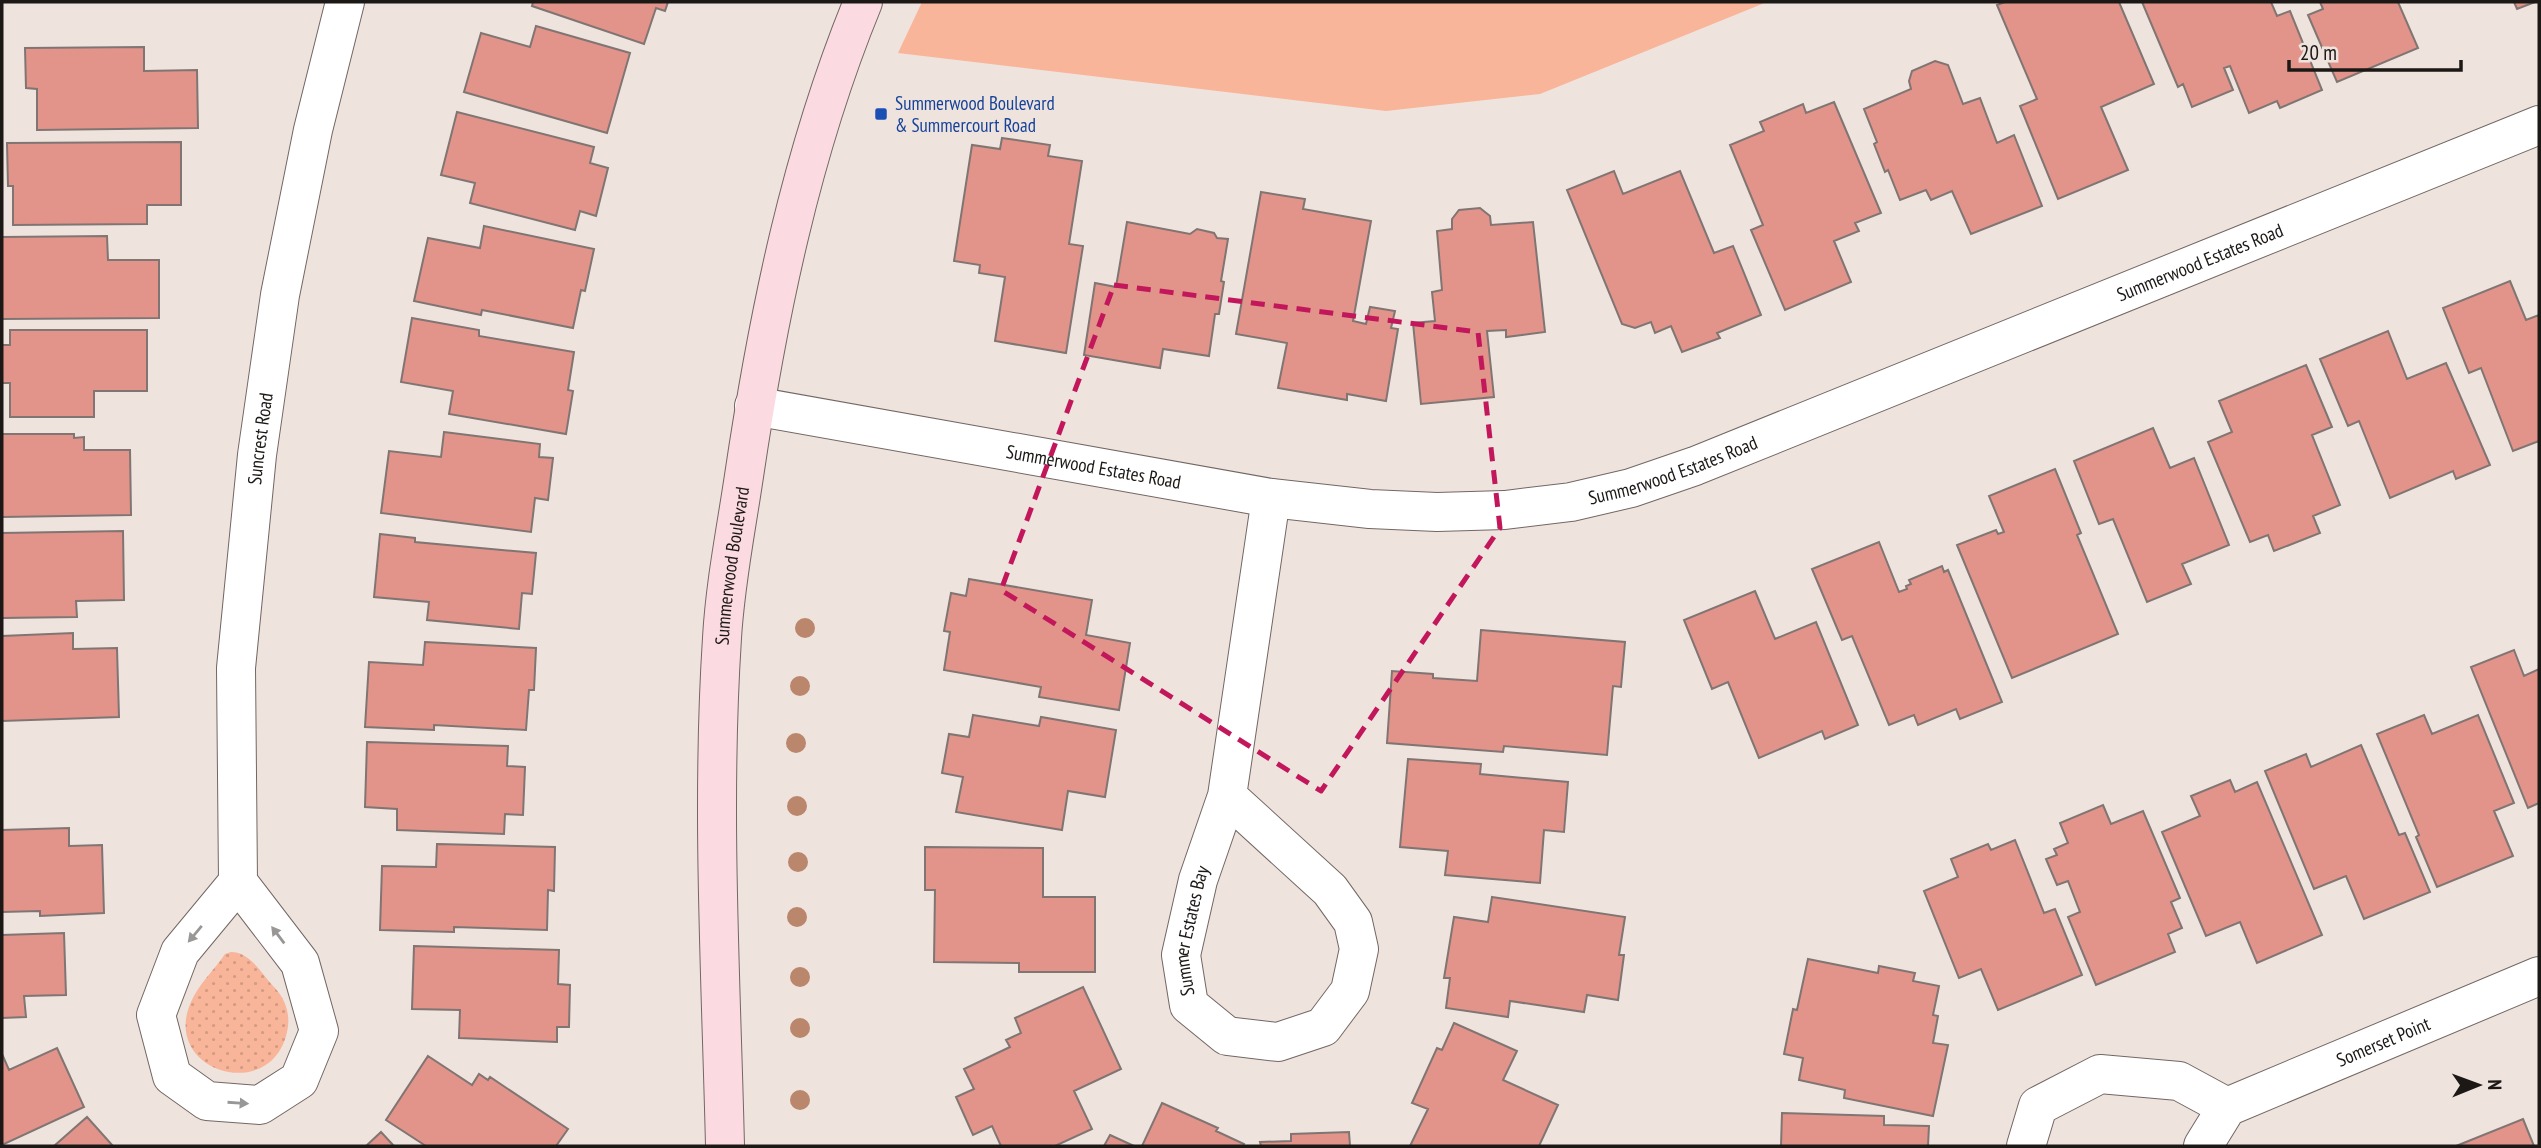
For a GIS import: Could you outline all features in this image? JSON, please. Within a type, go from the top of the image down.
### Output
[{"type":"street","name":"Suncrest Road","points":[[239,882],[236,668],[257,455],[280,295],[313,130],[345,2]]},
{"type":"street","name":"Summerwood Boulevard","points":[[725,1146],[717,776],[722,636],[754,406],[788,233],[837,65],[863,2]]},
{"type":"street","name":"Summerwood Estates Road","points":[[754,406],[1271,498],[1370,509],[1437,512],[1505,510],[1571,502],[1631,488],[1695,466],[2539,125]]},
{"type":"street","name":"Summer Estates Bay","points":[[1227,796],[1330,890],[1353,922],[1359,949],[1350,991],[1323,1027],[1278,1042],[1227,1036],[1188,1005],[1181,955],[1198,880],[1227,796],[1271,498]]},
{"type":"street","points":[[239,882],[300,963],[319,1031],[299,1080],[260,1105],[207,1101],[172,1076],[156,1015],[180,952],[239,882]]},
{"type":"street","name":"Somerset Point","points":[[2227,1107],[2539,976]]},
{"type":"street","points":[[2026,1146],[2038,1106],[2101,1074],[2179,1081],[2227,1107],[2203,1146]]},
{"type":"highlighted area","points":[[1114,285],[1478,332],[1500,528],[1321,791],[1001,590]]},
{"type":"shaded area","points":[[922,2],[1767,2],[1540,94],[1386,111],[898,53]]},
{"type":"shaded area","points":[[231,952],[244,956],[256,965],[279,993],[288,1014],[287,1032],[277,1054],[261,1068],[241,1073],[221,1070],[204,1061],[191,1046],[186,1026],[191,1002],[198,989],[225,954]]},
{"type":"building","points":[[533,2],[668,2],[665,11],[656,8],[644,44],[532,6]]},
{"type":"building","points":[[2005,2],[2119,2],[2154,84],[2101,107],[2128,170],[2058,199],[2020,106],[2037,99],[1997,5]]},
{"type":"building","points":[[2142,2],[2271,2],[2277,16],[2290,11],[2322,90],[2280,108],[2277,101],[2249,113],[2230,66],[2224,68],[2233,90],[2192,107],[2183,84],[2178,87]]},
{"type":"building","points":[[2320,2],[2398,2],[2418,48],[2337,82],[2308,15],[2323,9]]},
{"type":"building","points":[[2514,2],[2535,2],[2517,9]]},
{"type":"building","points":[[536,26],[630,53],[607,133],[464,92],[481,33],[530,47]]},
{"type":"building","points":[[144,47],[144,71],[197,70],[198,128],[37,130],[37,89],[26,88],[25,48]]},
{"type":"building","points":[[1935,61],[1948,65],[1963,104],[1980,98],[1997,143],[2014,135],[2042,206],[1971,234],[1952,191],[1931,200],[1926,190],[1900,200],[1888,170],[1885,172],[1864,109],[1911,89],[1909,81],[1912,71]]},
{"type":"building","points":[[1834,102],[1881,213],[1855,223],[1859,231],[1834,241],[1851,282],[1785,310],[1751,230],[1763,225],[1730,145],[1764,131],[1760,122],[1803,104],[1806,113]]},
{"type":"building","points":[[457,112],[594,147],[590,163],[608,168],[596,216],[580,211],[575,230],[470,203],[475,183],[441,175]]},
{"type":"building","points":[[1002,138],[1050,145],[1048,156],[1082,161],[1069,244],[1083,246],[1066,353],[995,341],[1005,277],[979,273],[980,265],[954,261],[972,145],[1000,149]]},
{"type":"building","points":[[181,142],[181,205],[147,205],[147,224],[13,225],[13,186],[8,186],[7,143]]},
{"type":"building","points":[[1614,171],[1623,194],[1680,171],[1714,253],[1733,246],[1761,315],[1717,333],[1720,338],[1682,352],[1671,326],[1655,333],[1651,322],[1635,328],[1622,324],[1567,190]]},
{"type":"building","points":[[1261,192],[1305,199],[1303,209],[1371,221],[1353,321],[1366,324],[1370,307],[1395,311],[1391,328],[1398,329],[1386,401],[1347,394],[1347,400],[1278,388],[1287,343],[1236,334]]},
{"type":"building","points":[[1480,208],[1490,216],[1491,225],[1533,222],[1545,332],[1506,337],[1506,330],[1487,331],[1494,397],[1421,404],[1413,323],[1435,321],[1432,292],[1442,290],[1437,231],[1452,229],[1452,219],[1459,210]]},
{"type":"building","points":[[1127,222],[1190,234],[1197,229],[1214,233],[1217,238],[1228,239],[1219,314],[1215,314],[1209,356],[1163,349],[1160,368],[1084,355],[1095,283],[1116,287]]},
{"type":"building","points":[[484,226],[594,249],[573,328],[482,310],[481,315],[414,301],[428,238],[480,248]]},
{"type":"building","points":[[107,236],[108,260],[159,260],[159,318],[2,319],[2,237]]},
{"type":"building","points":[[2510,281],[2526,320],[2539,315],[2539,441],[2513,451],[2481,368],[2469,373],[2443,308]]},
{"type":"building","points":[[412,318],[479,330],[479,336],[574,352],[568,390],[573,391],[566,434],[449,414],[453,391],[401,382]]},
{"type":"building","points":[[10,330],[147,330],[147,391],[94,391],[94,417],[10,417],[10,383],[2,383],[2,345],[10,345]]},
{"type":"building","points":[[2388,331],[2407,379],[2446,363],[2490,465],[2456,479],[2453,471],[2390,498],[2359,421],[2348,426],[2320,359]]},
{"type":"building","points":[[2306,365],[2332,427],[2312,435],[2340,505],[2313,516],[2320,533],[2274,551],[2268,535],[2250,542],[2208,442],[2232,432],[2219,401]]},
{"type":"building","points":[[2153,428],[2170,468],[2194,458],[2229,545],[2182,564],[2191,584],[2147,602],[2113,519],[2099,524],[2074,461]]},
{"type":"building","points":[[444,432],[540,444],[539,457],[553,458],[548,500],[535,498],[531,532],[381,513],[389,451],[441,457]]},
{"type":"building","points":[[2,434],[74,434],[74,438],[84,437],[84,450],[130,450],[131,515],[2,517]]},
{"type":"building","points":[[2055,469],[2081,533],[2077,535],[2118,634],[2012,678],[1957,545],[1996,530],[1998,534],[2004,532],[1989,496]]},
{"type":"building","points":[[123,531],[124,600],[76,601],[77,617],[2,618],[2,533]]},
{"type":"building","points":[[380,534],[415,538],[415,542],[536,553],[532,594],[522,593],[519,629],[427,620],[429,602],[374,597]]},
{"type":"building","points":[[1879,542],[1899,592],[1907,589],[1906,586],[1911,584],[1909,580],[1942,566],[1944,572],[1948,570],[2002,702],[1960,719],[1956,709],[1918,725],[1914,715],[1889,725],[1852,636],[1842,640],[1812,569]]},
{"type":"building","points":[[969,579],[1092,600],[1086,635],[1130,643],[1119,710],[1039,697],[1041,687],[944,670],[950,632],[944,631],[951,593],[966,596]]},
{"type":"building","points":[[1755,591],[1775,639],[1816,622],[1858,725],[1825,739],[1822,731],[1759,758],[1728,682],[1712,689],[1684,620]]},
{"type":"building","points":[[1481,630],[1625,642],[1621,687],[1613,686],[1607,755],[1504,746],[1503,752],[1387,743],[1392,671],[1433,674],[1433,678],[1477,681]]},
{"type":"building","points":[[73,633],[73,649],[117,648],[119,717],[2,721],[2,636]]},
{"type":"building","points":[[425,642],[536,648],[534,690],[529,690],[526,730],[434,725],[434,730],[365,727],[369,662],[423,665]]},
{"type":"building","points":[[2514,650],[2524,676],[2539,669],[2539,803],[2528,808],[2471,667]]},
{"type":"building","points":[[973,715],[1039,726],[1041,717],[1116,730],[1105,797],[1068,791],[1062,830],[956,812],[963,777],[942,773],[949,734],[969,737]]},
{"type":"building","points":[[2424,715],[2432,734],[2478,715],[2514,803],[2494,811],[2513,856],[2437,887],[2416,837],[2419,835],[2377,734]]},
{"type":"building","points":[[367,742],[508,746],[507,766],[525,767],[523,815],[505,814],[504,834],[397,830],[397,809],[365,807]]},
{"type":"building","points":[[2361,745],[2399,835],[2405,833],[2430,892],[2364,919],[2346,876],[2314,889],[2265,771],[2306,754],[2311,767]]},
{"type":"building","points":[[1408,759],[1481,764],[1480,774],[1568,782],[1564,832],[1544,830],[1540,883],[1445,875],[1448,851],[1400,847]]},
{"type":"building","points":[[2230,780],[2235,792],[2257,782],[2322,935],[2257,963],[2240,922],[2206,936],[2162,832],[2200,816],[2191,796]]},
{"type":"building","points":[[2103,805],[2111,824],[2143,811],[2180,898],[2171,902],[2182,928],[2168,934],[2175,952],[2096,985],[2068,917],[2080,912],[2068,881],[2057,885],[2046,859],[2057,855],[2054,849],[2068,843],[2060,823]]},
{"type":"building","points":[[69,828],[69,846],[102,845],[104,913],[40,916],[40,911],[2,912],[2,830]]},
{"type":"building","points":[[2015,840],[2044,913],[2055,909],[2082,975],[1998,1010],[1981,969],[1959,978],[1924,891],[1958,877],[1951,859],[1988,844],[1991,850]]},
{"type":"building","points":[[437,844],[555,847],[554,891],[548,890],[547,930],[454,927],[454,932],[380,930],[382,866],[436,867]]},
{"type":"building","points":[[925,847],[1043,848],[1043,897],[1095,897],[1095,972],[1019,972],[1019,963],[934,962],[935,890],[925,890]]},
{"type":"building","points":[[1492,897],[1625,917],[1619,955],[1624,955],[1618,1000],[1587,995],[1584,1012],[1510,1001],[1508,1017],[1446,1008],[1450,978],[1444,978],[1454,917],[1488,922]]},
{"type":"building","points":[[64,933],[66,995],[24,996],[26,1017],[2,1018],[2,935]]},
{"type":"building","points":[[414,946],[559,950],[558,984],[570,985],[569,1027],[557,1027],[557,1042],[459,1038],[460,1010],[412,1009]]},
{"type":"building","points":[[1808,959],[1878,973],[1879,966],[1915,973],[1913,981],[1939,986],[1933,1015],[1938,1016],[1933,1043],[1948,1045],[1933,1116],[1844,1098],[1845,1090],[1799,1080],[1803,1058],[1784,1054],[1793,1009],[1797,1010]]},
{"type":"building","points":[[1083,987],[1121,1069],[1074,1091],[1092,1129],[1055,1146],[1001,1146],[992,1126],[973,1135],[956,1097],[974,1089],[964,1069],[1010,1047],[1006,1040],[1021,1033],[1015,1018]]},
{"type":"building","points":[[1454,1023],[1517,1051],[1503,1080],[1558,1105],[1539,1146],[1410,1146],[1428,1109],[1412,1103],[1437,1048],[1442,1050]]},
{"type":"building","points":[[57,1048],[84,1107],[2,1145],[2,1054],[9,1070]]},
{"type":"building","points":[[428,1056],[472,1085],[479,1074],[488,1080],[490,1077],[568,1129],[556,1146],[426,1146],[386,1120]]},
{"type":"building","points":[[1162,1103],[1218,1128],[1216,1131],[1244,1144],[1243,1146],[1142,1146]]},
{"type":"building","points":[[1782,1113],[1884,1116],[1884,1125],[1929,1126],[1928,1146],[1781,1146]]},
{"type":"building","points":[[87,1117],[113,1146],[54,1146]]},
{"type":"building","points":[[2523,1119],[2534,1146],[2456,1146]]},
{"type":"building","points":[[381,1132],[394,1146],[366,1146]]},
{"type":"building","points":[[1349,1132],[1350,1146],[1261,1146],[1260,1142],[1291,1141],[1291,1134]]},
{"type":"building","points":[[1110,1135],[1134,1146],[1104,1146]]},
{"type":"place","name":"Summerwood Boulevard & Summercourt Road","points":[[881,114]]}]
